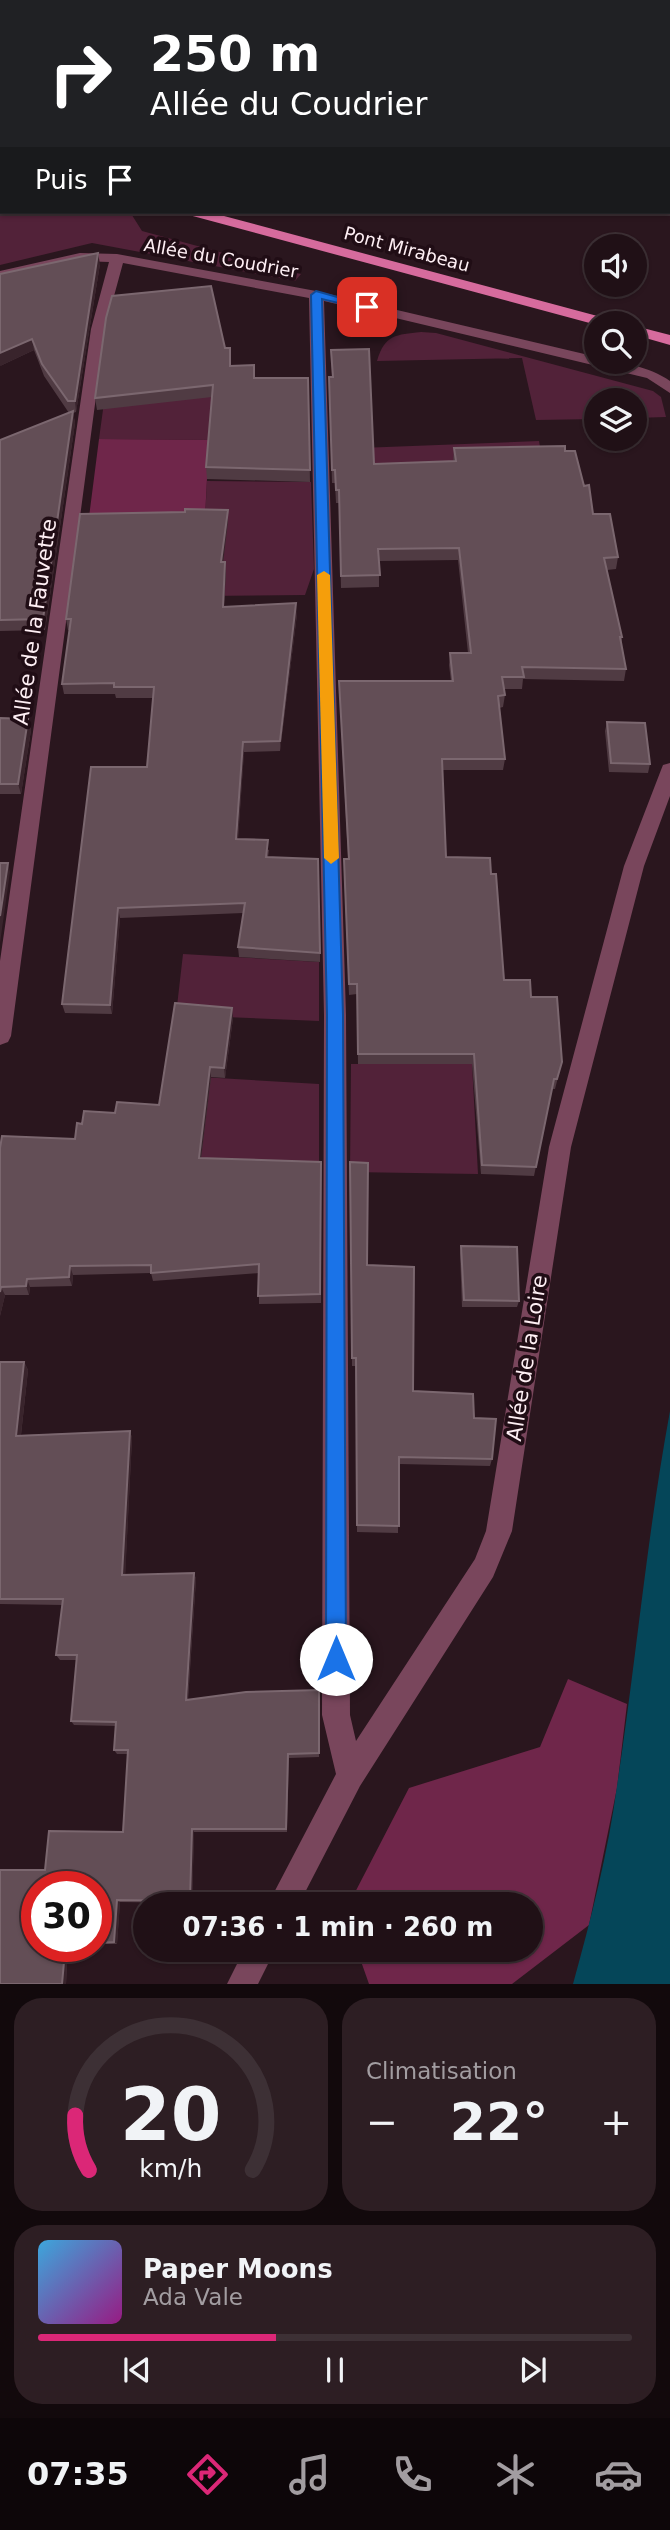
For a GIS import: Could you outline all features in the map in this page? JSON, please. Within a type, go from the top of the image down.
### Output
[{"type":"main road","name":"Pont Mirabeau","points":[[201,214],[584,317]]},
{"type":"main road","points":[[647,333],[670,340]]},
{"type":"street","name":"Allée du Coudrier","points":[[0,275],[80,257],[117,258],[316,295],[584,359]]},
{"type":"street","name":"Allée de la Fauvette","points":[[0,1036],[98,330],[117,258]]},
{"type":"street","points":[[316,295],[335,1002],[336,1715],[350,1776]]},
{"type":"street","name":"Allée du Coudrier","points":[[647,374],[670,388]]},
{"type":"street","name":"Allée de la Loire","points":[[289,1892],[350,1776],[484,1568],[499,1531],[560,1147],[634,866],[670,770]]},
{"type":"street","points":[[242,1984],[254,1962]]},
{"type":"shaded area","points":[[0,214],[131,214],[142,231],[301,274],[295,281],[92,243],[0,265]]},
{"type":"shaded area","points":[[436,333],[642,388],[584,388],[584,419],[536,420],[522,358],[377,361],[388,341],[405,334]]},
{"type":"shaded area","points":[[212,384],[209,440],[99,439],[105,395]]},
{"type":"shaded area","points":[[647,389],[661,397],[666,417],[647,418]]},
{"type":"shaded area","points":[[99,439],[209,440],[204,537],[88,525]]},
{"type":"shaded area","points":[[539,441],[543,464],[335,477],[334,449]]},
{"type":"shaded area","points":[[207,481],[311,482],[314,569],[305,595],[201,596]]},
{"type":"shaded area","points":[[183,954],[319,962],[319,1021],[176,1015]]},
{"type":"shaded area","points":[[351,1064],[472,1064],[478,1174],[350,1172]]},
{"type":"shaded area","points":[[167,1075],[319,1084],[319,1167],[163,1157]]},
{"type":"shaded area","points":[[568,1679],[627,1704],[617,1788],[589,1925],[543,1960],[543,1892],[355,1892],[409,1788],[540,1747]]},
{"type":"shaded area","points":[[361,1962],[541,1962],[512,1984],[369,1984]]},
{"type":"water","points":[[670,1411],[670,1984],[573,1984],[609,1836]]},
{"type":"building","points":[[98,253],[75,401],[68,401],[42,364],[32,339],[0,353],[0,274]]},
{"type":"building","points":[[211,286],[225,348],[230,348],[230,366],[254,365],[254,378],[308,378],[310,470],[206,467],[213,385],[95,398],[106,318],[112,296]]},
{"type":"building","points":[[369,349],[374,464],[456,461],[454,448],[565,446],[565,451],[575,451],[584,486],[589,485],[593,514],[610,514],[618,557],[604,558],[622,637],[626,669],[522,667],[524,677],[502,677],[505,695],[498,696],[505,759],[442,759],[446,857],[490,858],[491,874],[496,874],[504,980],[530,980],[531,997],[557,997],[562,1062],[557,1079],[554,1079],[536,1167],[482,1165],[474,1054],[358,1054],[357,984],[349,984],[344,859],[349,859],[339,681],[453,681],[450,653],[471,653],[459,548],[378,549],[380,575],[341,576],[339,490],[336,490],[335,470],[332,470],[329,377],[333,377],[331,350]]},
{"type":"building","points":[[73,411],[43,619],[0,620],[0,440]]},
{"type":"building","points":[[185,509],[228,510],[221,562],[225,562],[223,607],[296,603],[280,741],[243,742],[236,839],[268,840],[266,857],[318,859],[320,953],[238,947],[245,903],[118,908],[110,1005],[62,1004],[91,767],[147,767],[154,687],[114,687],[114,683],[62,684],[71,619],[66,619],[80,514],[185,512]]},
{"type":"building","points":[[0,718],[28,719],[18,784],[0,784]]},
{"type":"building","points":[[607,722],[645,723],[650,764],[611,763]]},
{"type":"building","points":[[0,863],[8,863],[0,916]]},
{"type":"building","points":[[175,1003],[232,1008],[224,1068],[210,1067],[199,1158],[321,1162],[320,1294],[258,1296],[259,1264],[151,1273],[151,1265],[70,1266],[69,1277],[27,1279],[26,1286],[1,1287],[0,1292],[2,1136],[75,1139],[77,1123],[82,1124],[84,1111],[115,1113],[117,1102],[159,1105]]},
{"type":"building","points":[[350,1162],[368,1163],[367,1265],[414,1267],[413,1391],[473,1394],[474,1418],[496,1419],[492,1459],[399,1457],[399,1526],[357,1525],[356,1358],[352,1358]]},
{"type":"building","points":[[461,1246],[517,1247],[519,1301],[464,1300]]},
{"type":"building","points":[[0,1362],[24,1362],[16,1436],[130,1431],[122,1575],[194,1573],[186,1700],[246,1692],[319,1690],[319,1753],[288,1754],[286,1829],[192,1829],[190,1892],[133,1892],[133,1900],[117,1900],[114,1942],[112,1871],[21,1871],[21,1962],[64,1962],[62,1984],[0,1984],[0,1870],[45,1870],[49,1831],[123,1832],[128,1750],[114,1750],[116,1722],[71,1721],[77,1655],[56,1655],[63,1599],[0,1599]]},
{"type":"slow traffic","points":[[324,575],[331,858]]},
{"type":"route","points":[[336,1659],[335,1015],[316,295],[367,307]]}]
